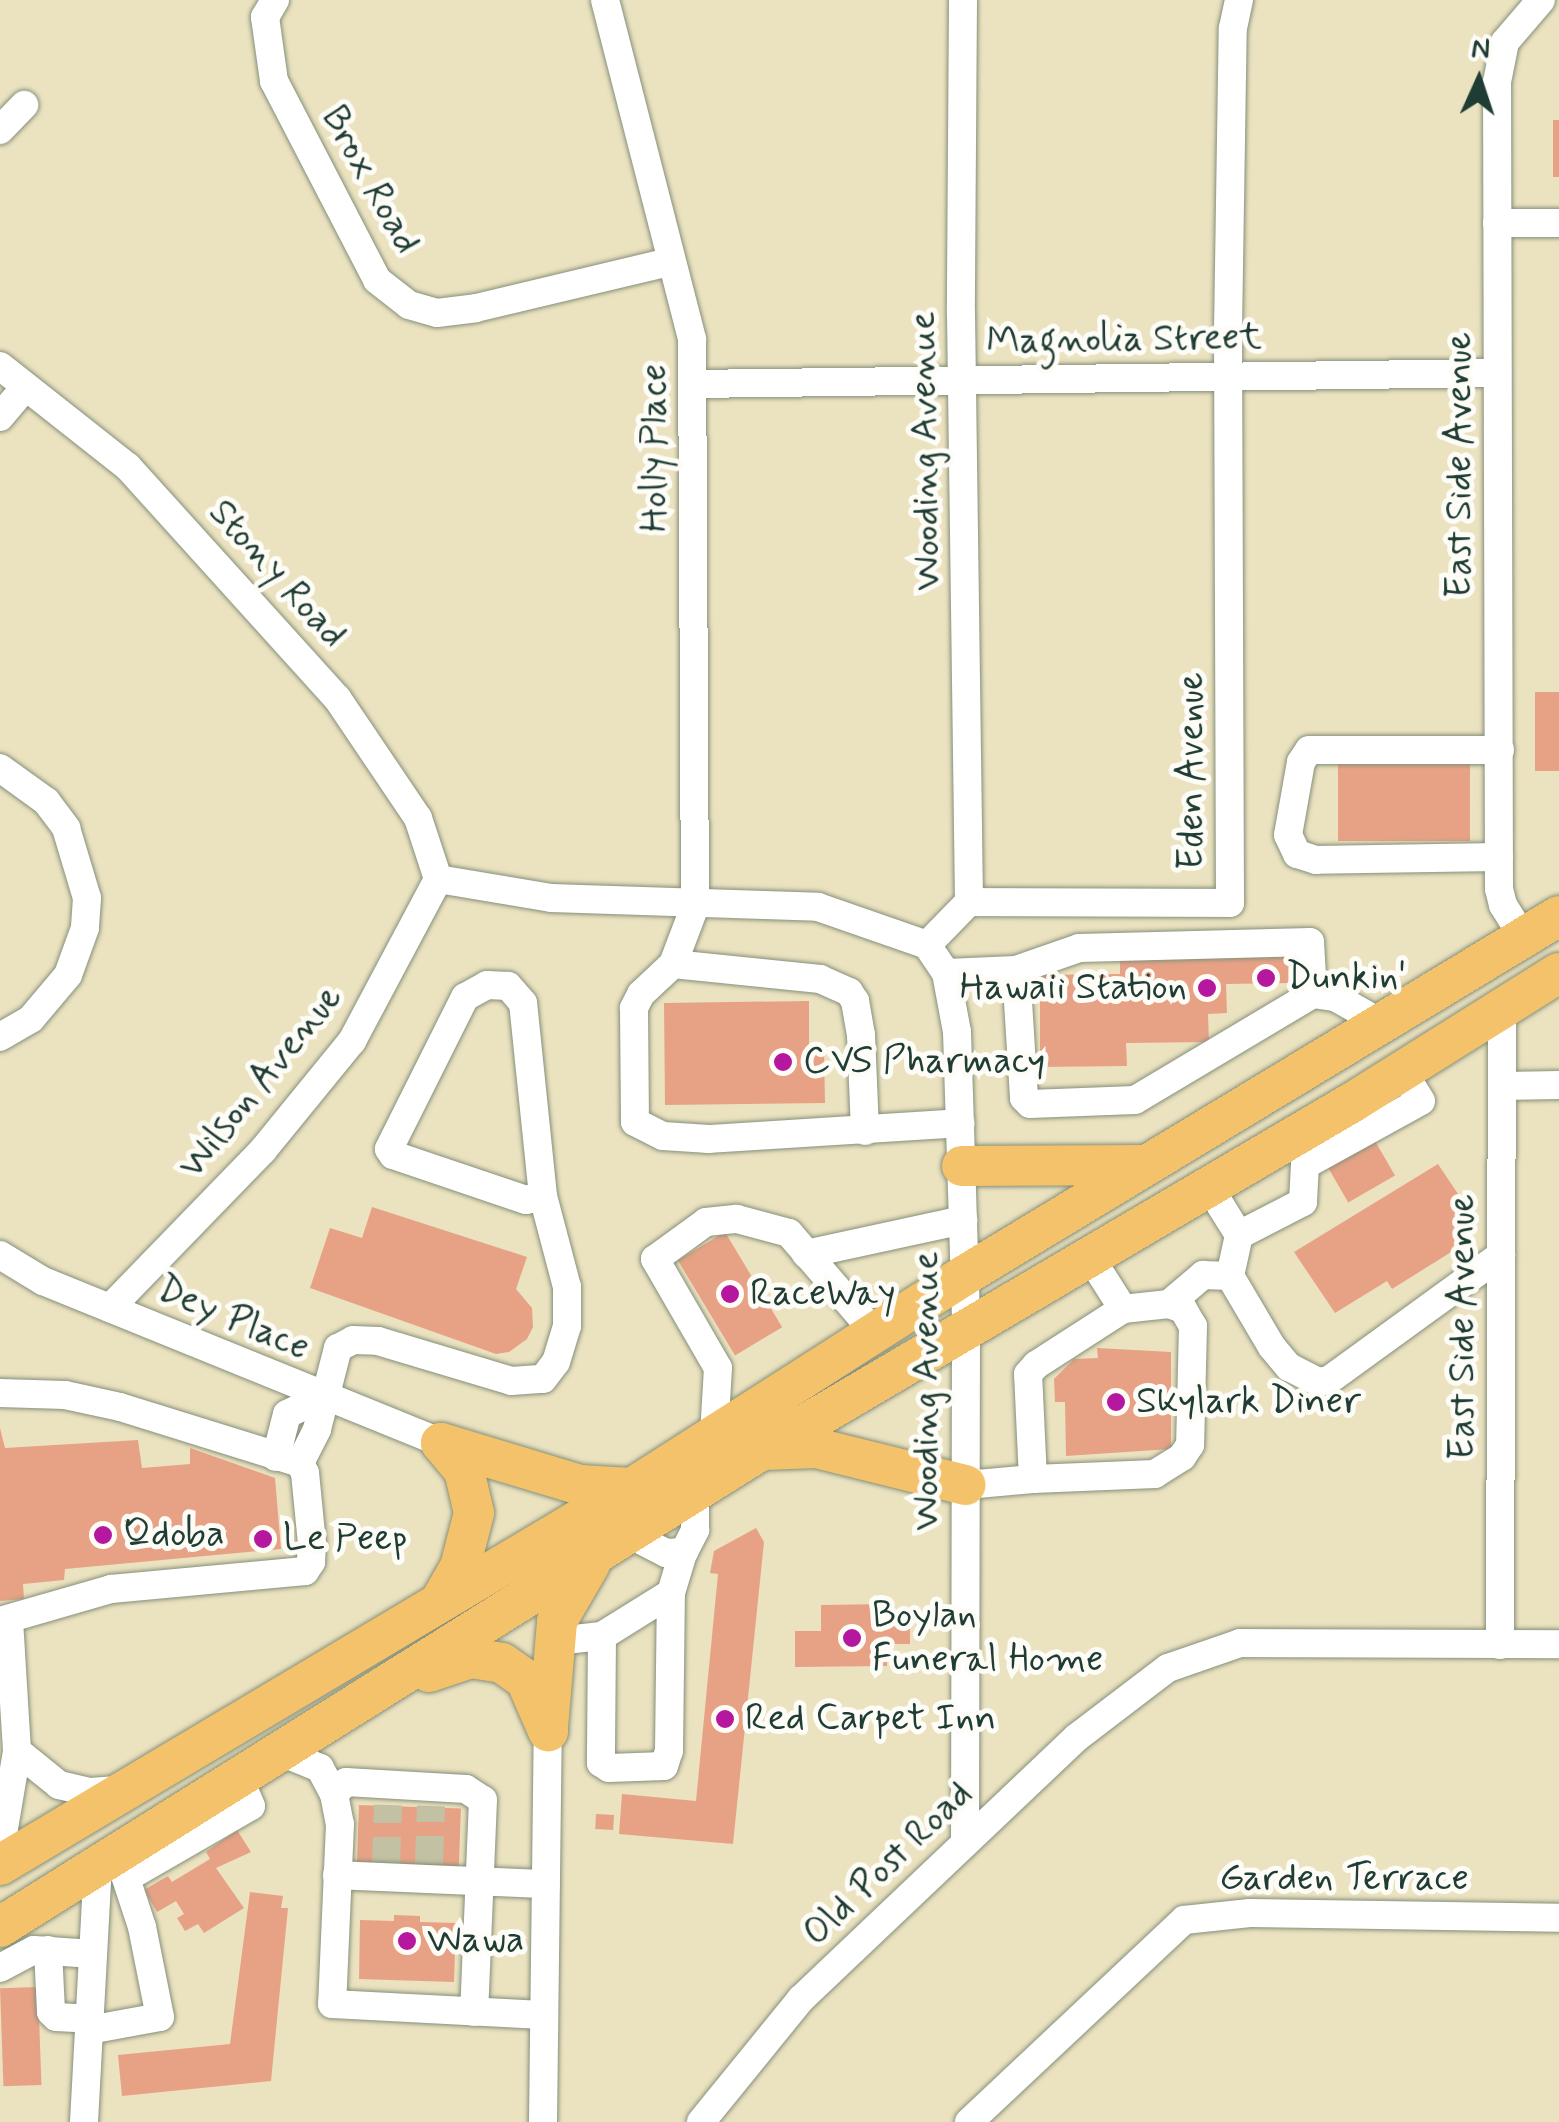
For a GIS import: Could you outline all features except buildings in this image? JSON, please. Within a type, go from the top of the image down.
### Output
[{"type":"highway","points":[[0,1864],[632,1488],[965,1275],[1559,916]]},
{"type":"highway","points":[[0,1928],[245,1792],[280,1752],[760,1451],[1402,1072],[1559,973]]},
{"type":"highway","points":[[962,1166],[1149,1164]]},
{"type":"highway","points":[[441,1442],[580,1486],[632,1488]]},
{"type":"highway","points":[[441,1442],[464,1470],[474,1514],[460,1567],[441,1600]]},
{"type":"highway","points":[[760,1451],[816,1448],[966,1485]]},
{"type":"highway","points":[[548,1731],[557,1622],[594,1556]]},
{"type":"highway","points":[[344,1712],[438,1668],[472,1658],[502,1663],[526,1680],[548,1731]]},
{"type":"street","name":"Brox Road","points":[[275,0],[265,17],[274,82],[378,280],[409,305],[438,313],[476,308],[669,262]]},
{"type":"street","name":"Holly Place","points":[[606,0],[669,262],[692,339],[695,906]]},
{"type":"street","name":"Wooding Avenue","points":[[963,0],[962,380],[969,902]]},
{"type":"street","name":"Eden Avenue","points":[[969,902],[1230,903],[1228,376],[1233,28],[1239,0]]},
{"type":"street","name":"East Side Avenue","points":[[1522,936],[1503,905],[1499,857],[1497,82],[1505,42],[1541,0]]},
{"type":"street","points":[[0,130],[24,105]]},
{"type":"street","points":[[1497,223],[1559,224]]},
{"type":"street","name":"Stony Road","points":[[0,366],[128,468],[337,698],[418,818],[438,879]]},
{"type":"street","name":"Magnolia Street","points":[[692,384],[1496,373]]},
{"type":"street","points":[[0,417],[24,388]]},
{"type":"street","points":[[1499,857],[1316,860],[1297,854],[1288,835],[1301,762],[1310,750],[1500,750]]},
{"type":"street","points":[[0,768],[46,800],[66,828],[86,898],[85,928],[68,974],[31,1019],[0,1036]]},
{"type":"street","points":[[438,879],[551,898],[695,906],[818,907],[927,945],[969,902]]},
{"type":"street","name":"Wilson Avenue","points":[[110,1308],[262,1150],[352,1042],[438,879]]},
{"type":"street","points":[[695,906],[674,964],[641,994],[634,1008],[635,1122],[663,1136],[709,1140],[960,1123]]},
{"type":"street","points":[[946,973],[1016,970],[1079,948],[1310,942],[1313,994]]},
{"type":"street","name":"Wooding Avenue","points":[[927,945],[946,973],[958,1032],[966,1326],[966,1842]]},
{"type":"street","points":[[674,964],[820,979],[848,992],[855,1001],[861,1035],[865,1131]]},
{"type":"street","points":[[1016,970],[1024,1098],[1030,1104],[1135,1100],[1313,994],[1335,997],[1381,1023]]},
{"type":"street","points":[[0,1852],[17,1751],[4,1620],[111,1589],[305,1571],[312,1562],[312,1544],[288,1460],[287,1414],[321,1398],[338,1348],[352,1340],[378,1341],[511,1380],[543,1379],[556,1362],[567,1326],[567,1287],[543,1196],[523,1003],[508,986],[487,985],[466,997],[388,1148],[393,1155],[526,1200],[543,1196]]},
{"type":"street","name":"East Side Avenue","points":[[1500,1645],[1502,1009]]},
{"type":"street","points":[[1239,1235],[1303,1202],[1305,1165],[1421,1101],[1402,1072]]},
{"type":"street","points":[[1502,1086],[1559,1084]]},
{"type":"street","points":[[1209,1187],[1239,1235],[1230,1276],[1272,1347],[1289,1367],[1318,1382],[1329,1380],[1501,1255]]},
{"type":"street","points":[[714,1435],[718,1368],[655,1259],[706,1222],[737,1219],[789,1233],[875,1333]]},
{"type":"street","points":[[806,1254],[963,1220]]},
{"type":"street","name":"Dey Place","points":[[0,1255],[42,1281],[321,1398],[441,1442]]},
{"type":"street","points":[[1090,1257],[1122,1309]]},
{"type":"street","points":[[1170,1304],[1203,1275],[1230,1276]]},
{"type":"street","points":[[966,1485],[1154,1474],[1182,1457],[1190,1445],[1193,1326],[1183,1310],[1170,1304],[1122,1309],[1031,1369],[1033,1479]]},
{"type":"street","points":[[0,1393],[65,1396],[120,1406],[288,1460]]},
{"type":"street","points":[[602,1636],[601,1763],[624,1769],[664,1766],[669,1751],[672,1592],[683,1552],[695,1530],[695,1492]]},
{"type":"street","points":[[628,1534],[666,1553],[683,1552]]},
{"type":"street","points":[[556,1641],[602,1636],[672,1592]]},
{"type":"street","name":"Old Post Road","points":[[711,2119],[800,1999],[1076,1738],[1168,1668],[1240,1643],[1559,1644]]},
{"type":"street","points":[[544,2122],[548,1731]]},
{"type":"street","points":[[17,1751],[47,1778],[73,1790],[106,1793],[128,1788]]},
{"type":"street","points":[[280,1752],[320,1768],[346,1788],[388,1795],[431,1796],[466,1789],[483,1800],[474,2012]]},
{"type":"street","points":[[346,1788],[340,1824],[332,2004],[543,2015]]},
{"type":"street","points":[[84,2122],[93,1954],[114,1866]]},
{"type":"street","points":[[48,1950],[51,2012],[56,2017],[90,2025],[160,2018],[142,1927],[114,1866]]},
{"type":"street","points":[[338,1874],[429,1871],[481,1880],[546,1884]]},
{"type":"street","name":"Garden Terrace","points":[[969,2122],[1184,1920],[1250,1913],[1559,1918]]},
{"type":"street","points":[[0,1968],[34,1950],[93,1954]]},
{"type":"tunnel","points":[[386,1865],[388,1805]]},
{"type":"tunnel","points":[[429,1864],[431,1806]]},
{"type":"place","name":"Dunkin'","points":[[1266,978]]},
{"type":"place","name":"Hawaii Station","points":[[1207,988]]},
{"type":"place","name":"CVS Pharmacy","points":[[783,1062]]},
{"type":"place","name":"RaceWay","points":[[730,1294]]},
{"type":"place","name":"Skylark Diner","points":[[1116,1402]]},
{"type":"place","name":"Qdoba","points":[[103,1535]]},
{"type":"place","name":"Le Peep","points":[[263,1539]]},
{"type":"place","name":"Boylan Funeral Home","points":[[852,1638]]},
{"type":"place","name":"Red Carpet Inn","points":[[725,1719]]},
{"type":"place","name":"Wawa","points":[[407,1941]]}]
